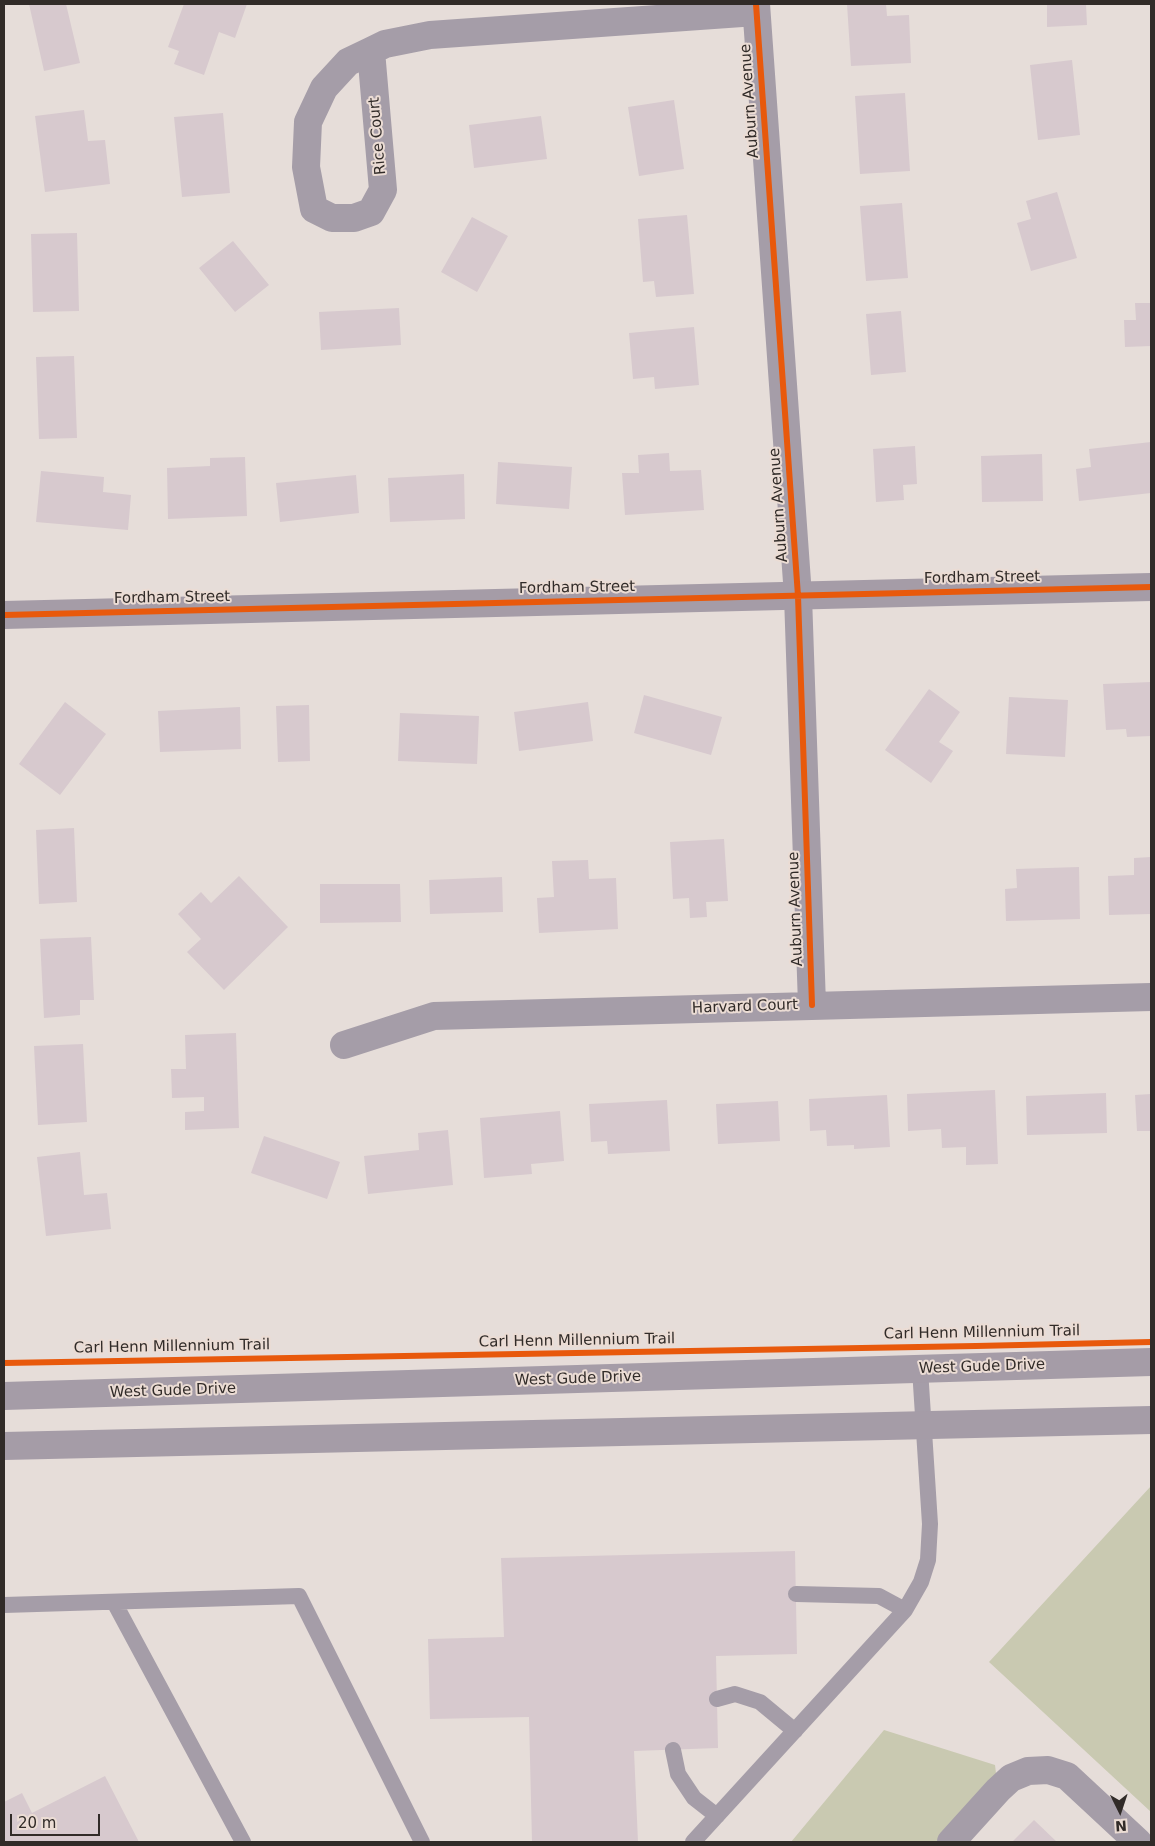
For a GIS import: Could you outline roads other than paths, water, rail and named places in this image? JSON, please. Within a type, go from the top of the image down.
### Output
[{"type":"main road","name":"Fordham Street","points":[[4,615],[1151,586]]},
{"type":"main road","name":"West Gude Drive","points":[[4,1396],[1151,1362]]},
{"type":"main road","points":[[4,1446],[1151,1420]]},
{"type":"street","name":"Rice Court","points":[[371,50],[383,190],[370,212],[354,218],[332,218],[314,209],[306,166],[308,122],[324,88],[348,62],[371,50],[385,44],[430,36],[756,8]]},
{"type":"street","name":"Auburn Avenue","points":[[756,8],[798,596],[812,1005]]},
{"type":"street","name":"Harvard Court","points":[[344,1045],[434,1016],[1151,996]]},
{"type":"street","points":[[951,1842],[998,1790],[1011,1778],[1028,1770],[1048,1770],[1067,1776],[1138,1842]]},
{"type":"lane","points":[[693,1842],[906,1610],[921,1582],[928,1560],[930,1524],[920,1369]]},
{"type":"lane","points":[[796,1594],[879,1596],[906,1610]]},
{"type":"lane","points":[[4,1605],[299,1596],[422,1842]]},
{"type":"lane","points":[[114,1602],[243,1842]]},
{"type":"lane","points":[[717,1699],[735,1694],[760,1702],[795,1730]]},
{"type":"lane","points":[[673,1750],[678,1774],[694,1798],[717,1816]]}]
